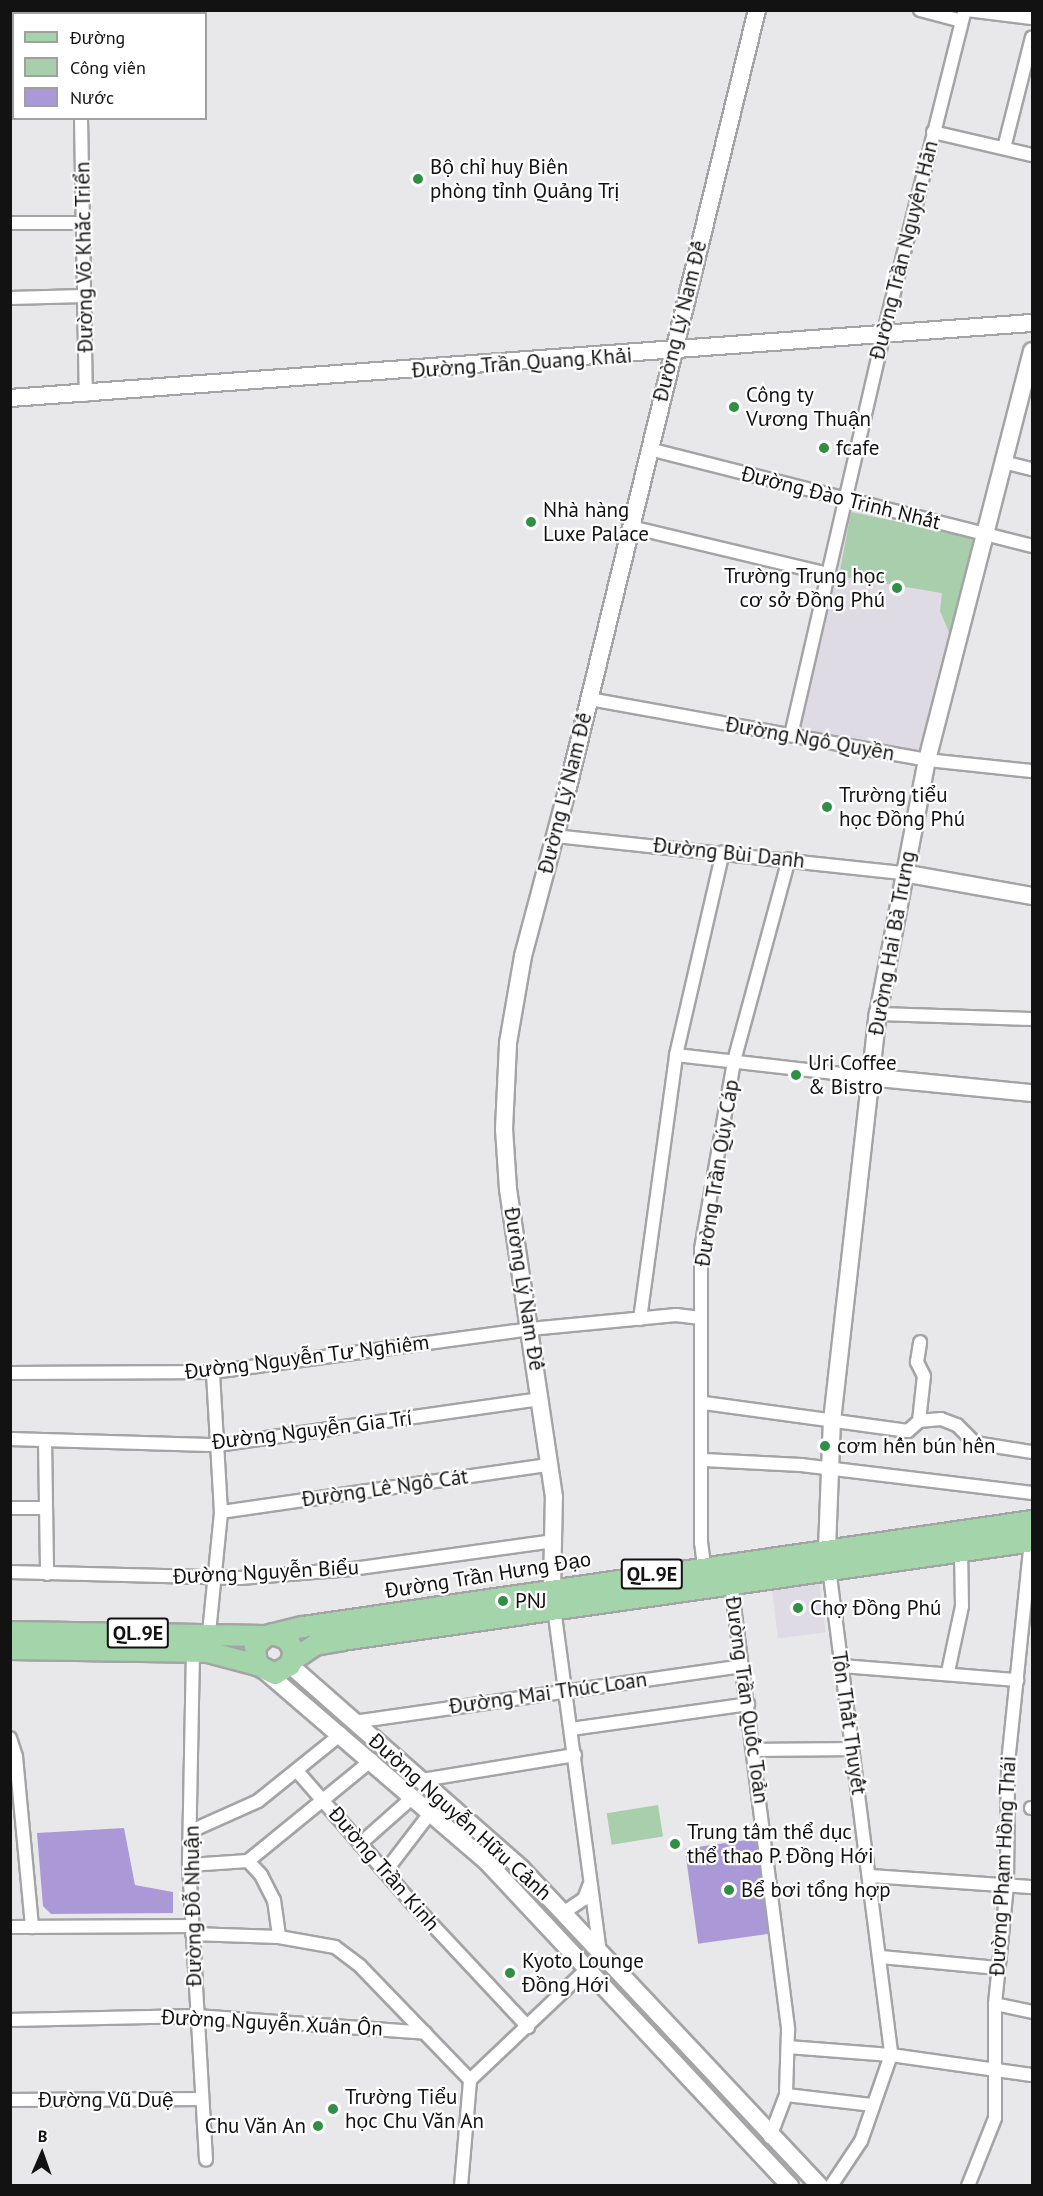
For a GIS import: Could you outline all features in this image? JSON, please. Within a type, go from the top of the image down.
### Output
[{"type":"main road","name":"Đường Trần Hưng Đạo","points":[[292,1663],[315,1646],[704,1566],[827,1549],[1031,1527]]},
{"type":"main road","name":"Đường Trần Hưng Đạo","points":[[10,1632],[269,1635],[553,1598],[731,1583],[961,1550],[1031,1527]]},
{"type":"main road","points":[[827,1549],[829,1569]]},
{"type":"main road","points":[[269,1635],[290,1642],[292,1663],[279,1673],[262,1669],[255,1646],[269,1635]]},
{"type":"main road","name":"QL.9E","points":[[10,1649],[193,1651],[218,1653],[262,1669]]},
{"type":"street","name":"Đường Lý Nam Đế","points":[[553,1598],[555,1541],[548,1465],[508,1189],[505,1072],[523,956],[589,699],[757,10]]},
{"type":"street","points":[[920,10],[1032,18]]},
{"type":"street","name":"Đường Trần Nguyên Hãn","points":[[791,735],[883,336],[964,14]]},
{"type":"street","points":[[1004,148],[1032,37]]},
{"type":"street","name":"Đường Võ Khắc Triển","points":[[81,120],[86,395]]},
{"type":"street","points":[[933,132],[1032,155]]},
{"type":"street","points":[[10,223],[83,223]]},
{"type":"street","points":[[10,298],[84,296]]},
{"type":"street","name":"Đường Trần Quang Khải","points":[[10,398],[86,395],[672,352],[1032,323]]},
{"type":"street","name":"Đường Hai Bà Trưng","points":[[827,1549],[827,1470],[868,1077],[878,1014],[903,873],[927,760],[1032,351]]},
{"type":"street","name":"Đường Đào Trinh Nhất","points":[[649,449],[1032,546]]},
{"type":"street","points":[[1003,462],[1032,469]]},
{"type":"street","points":[[630,527],[828,574]]},
{"type":"street","name":"Đường Ngô Quyền","points":[[589,699],[927,760],[1032,771]]},
{"type":"street","name":"Đường Bùi Danh","points":[[555,836],[789,859],[903,873]]},
{"type":"street","points":[[640,1319],[676,1055],[723,852]]},
{"type":"street","name":"Đường Trần Qúy Cáp","points":[[704,1566],[701,1543],[704,1403],[701,1249],[734,1061],[789,859]]},
{"type":"street","points":[[903,873],[1032,896]]},
{"type":"street","points":[[878,1014],[1032,1019]]},
{"type":"street","points":[[676,1055],[1032,1093]]},
{"type":"street","name":"Đường Nguyễn Tư Nghiêm","points":[[10,1373],[213,1372],[530,1329],[676,1315],[701,1318]]},
{"type":"street","points":[[920,1342],[917,1362],[924,1376],[920,1421]]},
{"type":"street","points":[[209,1633],[221,1512],[213,1372]]},
{"type":"street","name":"Đường Nguyễn Gia Trí","points":[[10,1439],[217,1445],[540,1399]]},
{"type":"street","points":[[704,1403],[908,1431],[920,1421],[941,1419],[957,1425],[975,1443],[1032,1452]]},
{"type":"street","points":[[45,1440],[47,1574]]},
{"type":"street","points":[[704,1460],[827,1470],[1032,1493]]},
{"type":"street","name":"Đường Lê Ngô Cát","points":[[221,1512],[548,1465]]},
{"type":"street","points":[[10,1508],[46,1508]]},
{"type":"street","name":"Đường Phạm Hồng Thái","points":[[968,2186],[995,2118],[995,2004],[1006,1885],[1008,1763],[1031,1527]]},
{"type":"street","name":"Đường Nguyễn Biểu","points":[[10,1572],[215,1578],[352,1569],[555,1541]]},
{"type":"street","points":[[948,1672],[962,1606],[961,1550]]},
{"type":"street","name":"Tôn Thất Thuyết","points":[[829,1569],[881,1958],[891,2055],[861,2141],[831,2186]]},
{"type":"street","name":"Đường Trần Quốc Toản","points":[[731,1583],[755,1750],[788,2047],[786,2095],[770,2137]]},
{"type":"street","points":[[461,2186],[470,2080],[587,1969],[600,1951],[553,1598]]},
{"type":"street","name":"Đường Đỗ Nhuận","points":[[193,1651],[189,1864],[206,2160]]},
{"type":"street","name":"Đường Nguyễn Hữu Cảnh","points":[[292,1663],[354,1722],[499,1847],[600,1951],[770,2137],[820,2186]]},
{"type":"street","name":"Đường Mai Thúc Loan","points":[[354,1722],[564,1689],[742,1666]]},
{"type":"street","points":[[842,1666],[948,1672],[1017,1680]]},
{"type":"street","name":"Đường Nguyễn Hữu Cảnh","points":[[262,1669],[414,1796],[487,1862],[790,2186]]},
{"type":"street","points":[[571,1729],[748,1704]]},
{"type":"street","points":[[190,1831],[258,1801],[341,1734]]},
{"type":"street","points":[[10,1738],[16,1757],[32,1927]]},
{"type":"street","points":[[755,1750],[852,1749]]},
{"type":"street","points":[[422,1780],[575,1755]]},
{"type":"street","points":[[297,1771],[322,1800],[372,1761]]},
{"type":"street","points":[[360,1844],[414,1796]]},
{"type":"street","name":"Đường Trần Kinh","points":[[248,1861],[322,1800],[528,2027]]},
{"type":"street","points":[[385,1872],[431,1812]]},
{"type":"street","points":[[189,1864],[248,1861],[261,1875],[274,1900],[279,1937]]},
{"type":"street","points":[[546,1926],[584,1899],[590,1876]]},
{"type":"street","points":[[869,1876],[1032,1887]]},
{"type":"street","points":[[10,1927],[192,1930],[279,1937],[335,1947],[360,1966],[470,2080]]},
{"type":"street","points":[[881,1958],[998,1968]]},
{"type":"street","points":[[995,2004],[1032,2012]]},
{"type":"street","name":"Đường Nguyễn Xuân Ôn","points":[[10,2020],[196,2016],[425,2033]]},
{"type":"street","points":[[788,2047],[891,2055],[1032,2075]]},
{"type":"street","points":[[786,2095],[873,2105]]},
{"type":"street","name":"Đường Vũ Duệ","points":[[10,2100],[202,2099]]},
{"type":"shaded area","name":"Trường Trung học cơ sở Đồng Phú","points":[[848,508],[976,537],[924,761],[796,731]]},
{"type":"shaded area","name":"Chợ Đồng Phú","points":[[819,1579],[826,1633],[778,1638],[771,1585]]},
{"type":"green space","points":[[851,512],[976,538],[951,637],[940,611],[942,593],[839,576]]},
{"type":"green space","points":[[658,1805],[663,1837],[612,1845],[607,1813]]},
{"type":"water","points":[[124,1828],[135,1885],[173,1892],[173,1913],[51,1914],[43,1906],[37,1833]]},
{"type":"water","name":"Bể bơi tổng hợp","points":[[761,1838],[774,1933],[698,1944],[685,1849]]},
{"type":"place","name":"Bộ chỉ huy Biên phòng tỉnh Quảng Trị","points":[[418,179]]},
{"type":"place","name":"Công ty Vương Thuận","points":[[734,407]]},
{"type":"place","name":"fcafe","points":[[824,448]]},
{"type":"place","name":"Nhà hàng Luxe Palace","points":[[531,522]]},
{"type":"place","name":"Trường Trung học cơ sở Đồng Phú","points":[[897,588]]},
{"type":"place","name":"Trường tiểu học Đồng Phú","points":[[827,807]]},
{"type":"place","name":"Uri Coffee & Bistro","points":[[796,1075]]},
{"type":"place","name":"cơm hến bún hên","points":[[825,1446]]},
{"type":"place","name":"PNJ","points":[[503,1601]]},
{"type":"place","name":"Chợ Đồng Phú","points":[[798,1608]]},
{"type":"place","name":"Trung tâm thể dục thể thao P. Đồng Hới","points":[[675,1844]]},
{"type":"place","name":"Bể bơi tổng hợp","points":[[729,1890]]},
{"type":"place","name":"Kyoto Lounge Đồng Hới","points":[[510,1973]]},
{"type":"place","name":"Trường Tiểu học Chu Văn An","points":[[333,2109]]},
{"type":"place","name":"Chu Văn An","points":[[318,2126]]}]
